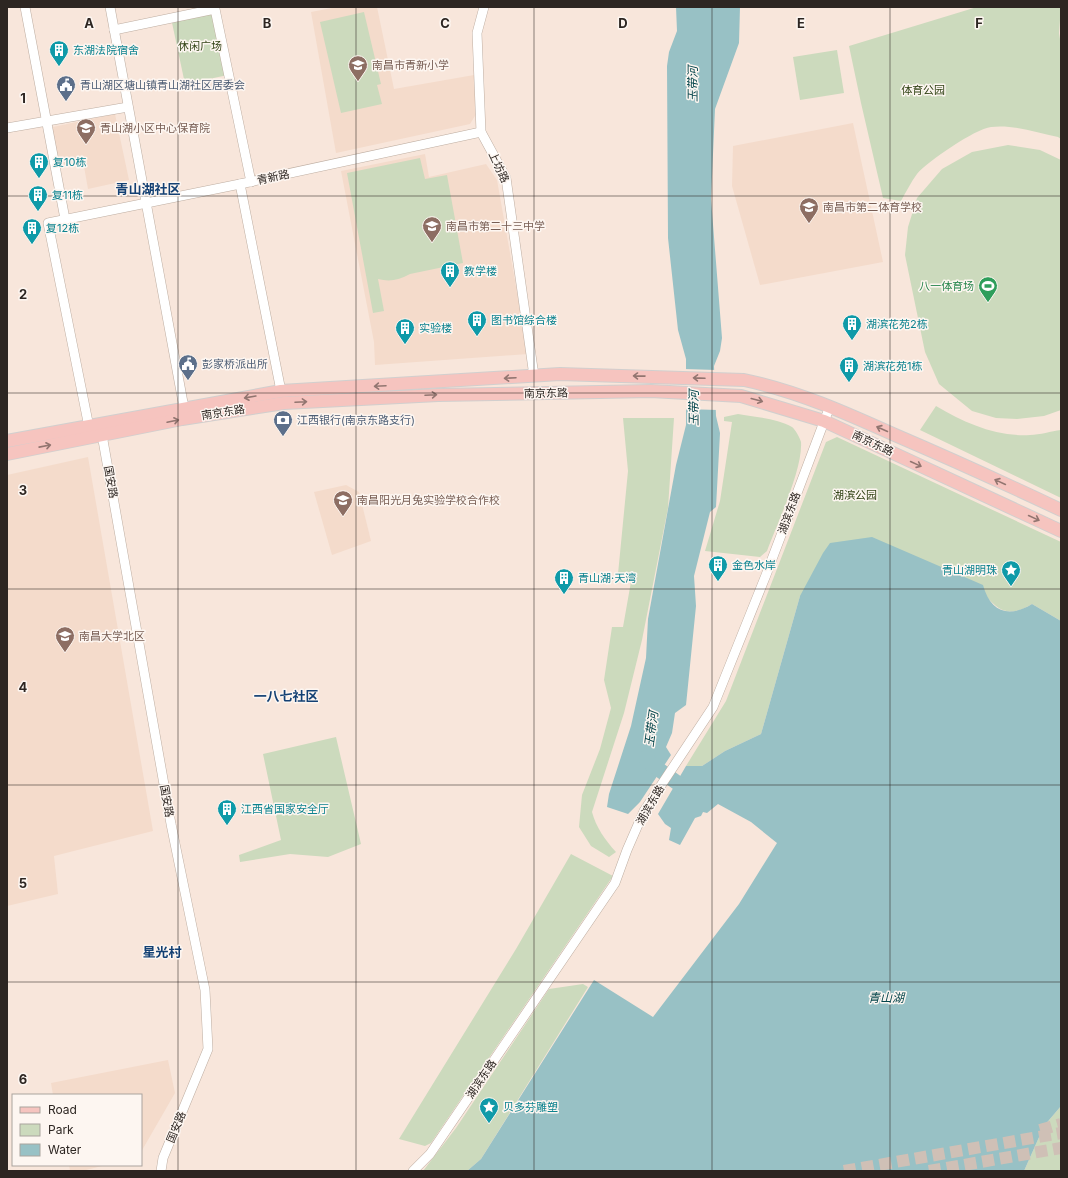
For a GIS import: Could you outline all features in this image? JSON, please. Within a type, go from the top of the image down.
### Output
[{"type":"main road","name":"南京东路","points":[[7,454],[184,408],[281,391],[560,374],[744,380],[766,384],[830,406],[1061,510]]},
{"type":"main road","name":"南京东路","points":[[7,441],[96,431],[284,403],[438,395],[651,391],[719,394],[741,396],[824,421],[1061,531]]},
{"type":"street","points":[[25,7],[65,219]]},
{"type":"street","points":[[110,7],[184,408]]},
{"type":"street","name":"上坊路","points":[[484,7],[477,40],[481,95],[481,132],[506,178],[534,376]]},
{"type":"street","points":[[114,30],[215,9],[251,182]]},
{"type":"street","points":[[7,128],[128,107]]},
{"type":"street","name":"青新路","points":[[65,219],[251,182],[481,132]]},
{"type":"street","points":[[240,184],[281,391]]},
{"type":"street","name":"国安路","points":[[65,219],[48,222],[96,431],[171,824],[205,990],[208,1049],[163,1158],[161,1171]]},
{"type":"street","name":"湖滨东路","points":[[413,1171],[430,1154],[615,883],[627,850],[650,802],[713,707],[766,575],[830,406]]},
{"type":"shaded area","name":"南昌市青新小学","points":[[337,7],[377,7],[394,89],[474,75],[479,100],[478,111],[470,124],[336,153],[311,12]]},
{"type":"shaded area","name":"青山湖小区中心保育院","points":[[115,114],[129,180],[88,189],[83,161],[56,167],[48,128]]},
{"type":"shaded area","name":"南昌市第二体育学校","points":[[853,123],[883,262],[760,285],[732,186],[733,146]]},
{"type":"shaded area","name":"南昌市第二十三中学","points":[[425,154],[429,177],[486,164],[497,180],[528,354],[375,365],[374,342],[341,171]]},
{"type":"shaded area","name":"南昌大学北区","points":[[88,457],[153,831],[54,856],[58,894],[7,906],[7,475]]},
{"type":"shaded area","name":"南昌阳光月兔实验学校合作校","points":[[346,485],[359,492],[371,541],[332,555],[314,492]]},
{"type":"shaded area","points":[[168,1060],[175,1093],[142,1150],[142,1094],[53,1094],[51,1083]]},
{"type":"shaded area","points":[[69,1166],[102,1166],[82,1171],[70,1171]]},
{"type":"green space","name":"体育公园","points":[[977,7],[1061,7],[1059,33],[1061,45],[1061,139],[1058,137],[1016,128],[999,126],[984,129],[963,139],[931,161],[917,174],[901,201],[883,198],[849,46]]},
{"type":"green space","name":"休闲广场","points":[[215,9],[228,75],[185,84],[171,18]]},
{"type":"green space","points":[[364,12],[381,84],[377,85],[382,104],[341,113],[320,22]]},
{"type":"green space","points":[[837,50],[844,93],[800,100],[793,57]]},
{"type":"green space","name":"八一体育场","points":[[1008,145],[1040,150],[1061,160],[1061,410],[1044,416],[1017,419],[996,418],[972,411],[939,384],[925,352],[905,255],[908,227],[917,198],[942,169],[972,152]]},
{"type":"green space","points":[[420,158],[425,179],[447,175],[463,263],[410,274],[394,280],[378,279],[384,311],[373,313],[347,173]]},
{"type":"green space","points":[[936,406],[981,428],[1005,434],[1034,435],[1061,430],[1061,498],[920,430]]},
{"type":"green space","points":[[738,414],[773,420],[786,424],[795,430],[801,442],[801,453],[794,481],[767,551],[760,557],[705,551],[720,501],[732,422],[724,421],[724,417]]},
{"type":"green space","points":[[623,418],[674,418],[668,508],[642,640],[624,713],[592,812],[601,833],[616,852],[609,857],[591,846],[579,827],[582,795],[600,749],[611,708],[604,680],[612,627],[623,627],[632,576],[618,574],[628,471]]},
{"type":"green space","name":"湖滨公园","points":[[837,437],[1061,542],[1061,621],[1032,604],[1025,608],[1013,611],[1002,610],[991,602],[986,596],[800,596],[761,734],[725,751],[702,766],[686,766],[726,701],[826,442]]},
{"type":"green space","points":[[336,737],[361,844],[328,857],[290,854],[240,862],[239,855],[281,840],[263,754]]},
{"type":"green space","points":[[571,854],[613,876],[431,1143],[425,1146],[399,1139],[516,949]]},
{"type":"green space","points":[[583,984],[588,987],[481,1159],[467,1171],[423,1171],[456,1128],[549,989]]},
{"type":"green space","points":[[1061,1106],[1061,1171],[1024,1171],[1044,1126]]},
{"type":"water","points":[[676,7],[740,7],[739,43],[715,109],[711,199],[722,338],[720,351],[714,366],[716,416],[720,433],[716,507],[710,512],[694,576],[696,606],[686,705],[675,713],[672,733],[666,747],[671,755],[640,802],[628,814],[607,807],[609,794],[631,726],[646,658],[648,619],[676,465],[686,425],[686,359],[678,330],[668,238],[667,66],[669,52],[677,31]]},
{"type":"water","name":"青山湖","points":[[872,537],[983,585],[990,601],[1001,610],[1015,611],[1032,604],[1061,621],[1061,1106],[1044,1126],[1024,1171],[467,1171],[481,1159],[594,980],[653,1017],[739,904],[777,843],[751,822],[718,804],[707,813],[703,812],[701,816],[695,818],[680,845],[669,840],[671,828],[665,824],[658,814],[686,766],[702,766],[725,751],[761,734],[800,596],[823,553],[830,543]]},
{"type":"pier","points":[[684,369],[716,370],[718,410],[684,409]]},
{"type":"waterway","name":"玉带河","points":[[647,757],[647,761],[683,787]]},
{"type":"tunnel","points":[[1040,1130],[1061,1124]]},
{"type":"tunnel","points":[[844,1171],[1061,1133]]},
{"type":"tunnel","points":[[929,1171],[1061,1148]]},
{"type":"place","name":"东湖法院宿舍","points":[[59,67]]},
{"type":"place","name":"南昌市青新小学","points":[[358,82]]},
{"type":"place","name":"青山湖区塘山镇青山湖社区居委会","points":[[66,102]]},
{"type":"place","name":"青山湖小区中心保育院","points":[[86,145]]},
{"type":"place","name":"复10栋","points":[[39,179]]},
{"type":"place","name":"复11栋","points":[[38,212]]},
{"type":"place","name":"南昌市第二体育学校","points":[[809,224]]},
{"type":"place","name":"南昌市第二十三中学","points":[[432,243]]},
{"type":"place","name":"复12栋","points":[[32,245]]},
{"type":"place","name":"教学楼","points":[[450,288]]},
{"type":"place","name":"八一体育场","points":[[988,303]]},
{"type":"place","name":"图书馆综合楼","points":[[477,337]]},
{"type":"place","name":"湖滨花苑2栋","points":[[852,341]]},
{"type":"place","name":"实验楼","points":[[405,345]]},
{"type":"place","name":"彭家桥派出所","points":[[188,381]]},
{"type":"place","name":"湖滨花苑1栋","points":[[849,383]]},
{"type":"place","name":"江西银行(南京东路支行)","points":[[283,437]]},
{"type":"place","name":"南昌阳光月兔实验学校合作校","points":[[343,517]]},
{"type":"place","name":"金色水岸","points":[[718,582]]},
{"type":"place","name":"青山湖明珠","points":[[1011,587]]},
{"type":"place","name":"青山湖·天湾","points":[[564,595]]},
{"type":"place","name":"南昌大学北区","points":[[65,653]]},
{"type":"place","name":"江西省国家安全厅","points":[[227,826]]},
{"type":"place","name":"贝多芬雕塑","points":[[489,1124]]},
{"type":"district","name":"青山湖社区","points":[[148,189]]},
{"type":"district","name":"一八七社区","points":[[286,696]]},
{"type":"district","name":"星光村","points":[[162,952]]}]
